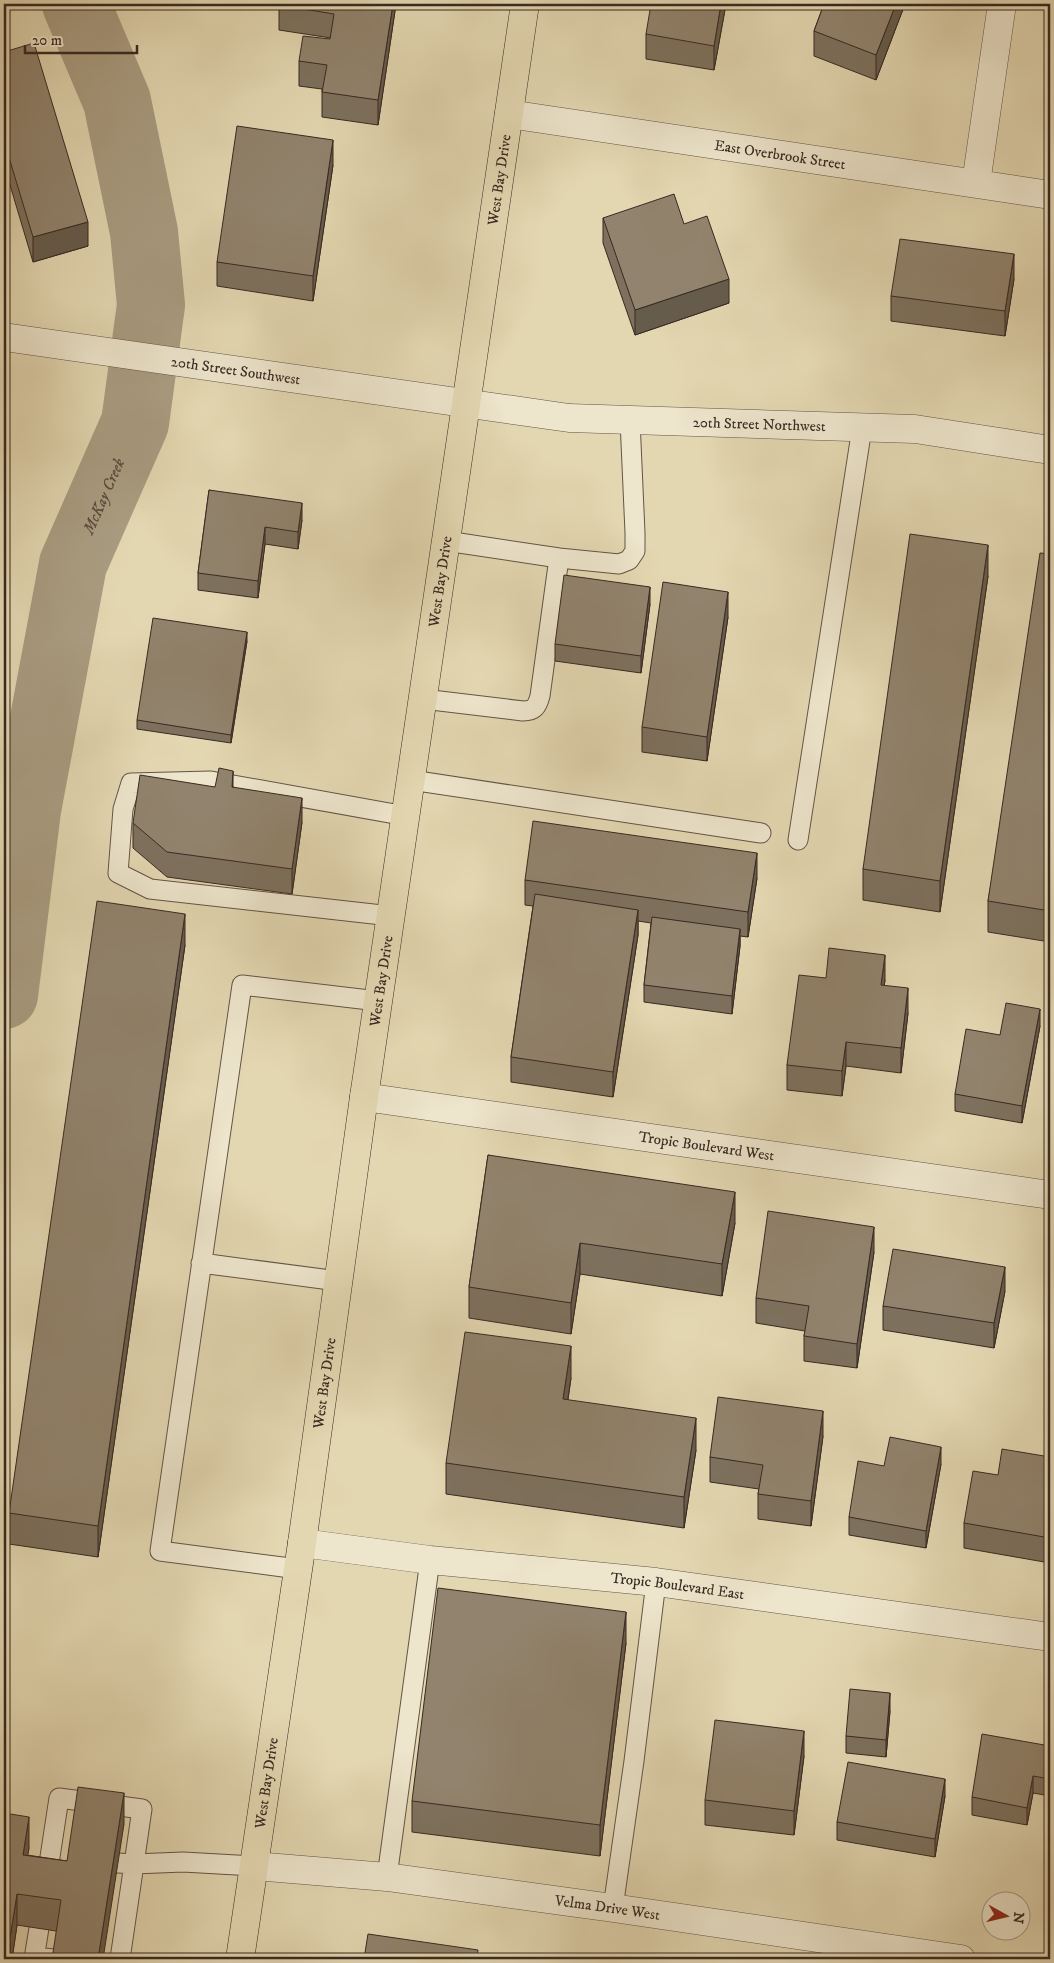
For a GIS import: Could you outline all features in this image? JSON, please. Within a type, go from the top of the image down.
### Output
[{"type":"main road","name":"West Bay Drive","points":[[240,1959],[302,1543],[364,1097],[525,4]]},
{"type":"street","points":[[976,183],[1002,4]]},
{"type":"street","name":"East Overbrook Street","points":[[509,114],[1050,195]]},
{"type":"street","name":"20th Street Southwest","points":[[4,337],[467,403]]},
{"type":"street","name":"20th Street Northwest","points":[[467,403],[568,418],[915,430],[1050,450]]},
{"type":"street","name":"Tropic Boulevard West","points":[[364,1097],[1050,1195]]},
{"type":"street","name":"Tropic Boulevard East","points":[[302,1543],[430,1560],[656,1582],[1050,1637]]},
{"type":"street","name":"Velma Drive West","points":[[254,1866],[387,1878],[613,1908],[961,1959]]},
{"type":"lane","points":[[446,540],[559,558],[619,564],[629,560],[634,551],[630,420]]},
{"type":"lane","points":[[798,840],[862,428]]},
{"type":"lane","points":[[423,699],[523,711],[531,711],[537,706],[559,558]]},
{"type":"lane","points":[[391,916],[150,889],[118,873],[123,809],[132,783],[212,780],[406,816]]},
{"type":"lane","points":[[411,780],[761,833]]},
{"type":"lane","points":[[298,1569],[160,1551],[242,985],[378,1001]]},
{"type":"lane","points":[[201,1263],[338,1282]]},
{"type":"lane","points":[[387,1878],[430,1560]]},
{"type":"lane","points":[[613,1908],[656,1582]]},
{"type":"lane","points":[[45,1890],[58,1854],[59,1798],[142,1809],[126,1864],[117,1921],[120,1959]]},
{"type":"lane","points":[[126,1864],[184,1862],[254,1866]]},
{"type":"lane","points":[[39,1928],[41,1958]]},
{"type":"building","points":[[279,4],[393,4],[378,100],[322,92],[327,65],[299,61],[303,36],[330,39],[334,14]]},
{"type":"building","points":[[651,4],[721,4],[714,46],[646,34]]},
{"type":"building","points":[[824,4],[896,4],[876,55],[814,31]]},
{"type":"building","points":[[34,43],[88,222],[33,237],[4,141],[4,52]]},
{"type":"building","points":[[237,126],[333,140],[313,276],[217,262]]},
{"type":"building","points":[[674,194],[684,224],[707,216],[729,279],[635,310],[603,218]]},
{"type":"building","points":[[900,239],[1014,254],[1005,311],[891,296]]},
{"type":"building","points":[[209,490],[302,503],[298,532],[265,527],[258,581],[198,573]]},
{"type":"building","points":[[910,534],[988,545],[940,881],[863,869]]},
{"type":"building","points":[[1040,553],[1050,554],[1050,911],[988,901]]},
{"type":"building","points":[[564,575],[650,587],[641,656],[555,644]]},
{"type":"building","points":[[663,582],[728,592],[707,737],[642,727]]},
{"type":"building","points":[[153,618],[247,632],[231,735],[137,720]]},
{"type":"building","points":[[219,768],[233,771],[232,787],[302,798],[292,869],[167,852],[133,823],[140,775],[215,787]]},
{"type":"building","points":[[533,821],[757,853],[748,912],[525,880]]},
{"type":"building","points":[[535,894],[638,910],[613,1072],[511,1057]]},
{"type":"building","points":[[97,901],[185,914],[98,1526],[9,1513]]},
{"type":"building","points":[[652,917],[740,929],[732,996],[644,985]]},
{"type":"building","points":[[829,948],[885,955],[881,985],[908,988],[901,1048],[846,1042],[842,1071],[787,1065],[799,975],[826,978]]},
{"type":"building","points":[[1006,1003],[1040,1009],[1022,1106],[955,1094],[966,1029],[1000,1035]]},
{"type":"building","points":[[488,1155],[735,1192],[722,1264],[580,1243],[571,1303],[469,1287]]},
{"type":"building","points":[[768,1211],[874,1227],[857,1344],[804,1336],[809,1306],[756,1298]]},
{"type":"building","points":[[893,1249],[1005,1267],[994,1323],[883,1306]]},
{"type":"building","points":[[465,1332],[571,1346],[563,1399],[696,1418],[684,1497],[446,1463]]},
{"type":"building","points":[[718,1397],[823,1411],[811,1501],[758,1494],[763,1465],[710,1457]]},
{"type":"building","points":[[890,1437],[941,1447],[926,1531],[849,1517],[858,1461],[884,1466]]},
{"type":"building","points":[[1002,1449],[1050,1457],[1050,1538],[964,1523],[973,1471],[998,1475]]},
{"type":"building","points":[[438,1588],[626,1612],[600,1825],[412,1801]]},
{"type":"building","points":[[850,1689],[890,1693],[886,1740],[846,1736]]},
{"type":"building","points":[[715,1720],[804,1731],[794,1811],[705,1800]]},
{"type":"building","points":[[982,1734],[1050,1746],[1050,1779],[1033,1776],[1027,1808],[972,1797]]},
{"type":"building","points":[[848,1762],[945,1779],[935,1839],[837,1822]]},
{"type":"building","points":[[78,1787],[124,1793],[98,1959],[52,1959],[61,1900],[17,1894],[10,1938],[4,1937],[4,1813],[29,1817],[23,1855],[67,1861]]},
{"type":"building","points":[[368,1934],[478,1950],[477,1959],[364,1959]]},
{"type":"waterway","name":"McKay Creek","points":[[4,995],[27,810],[73,564],[135,423],[151,305],[144,232],[117,101],[76,4]]}]
